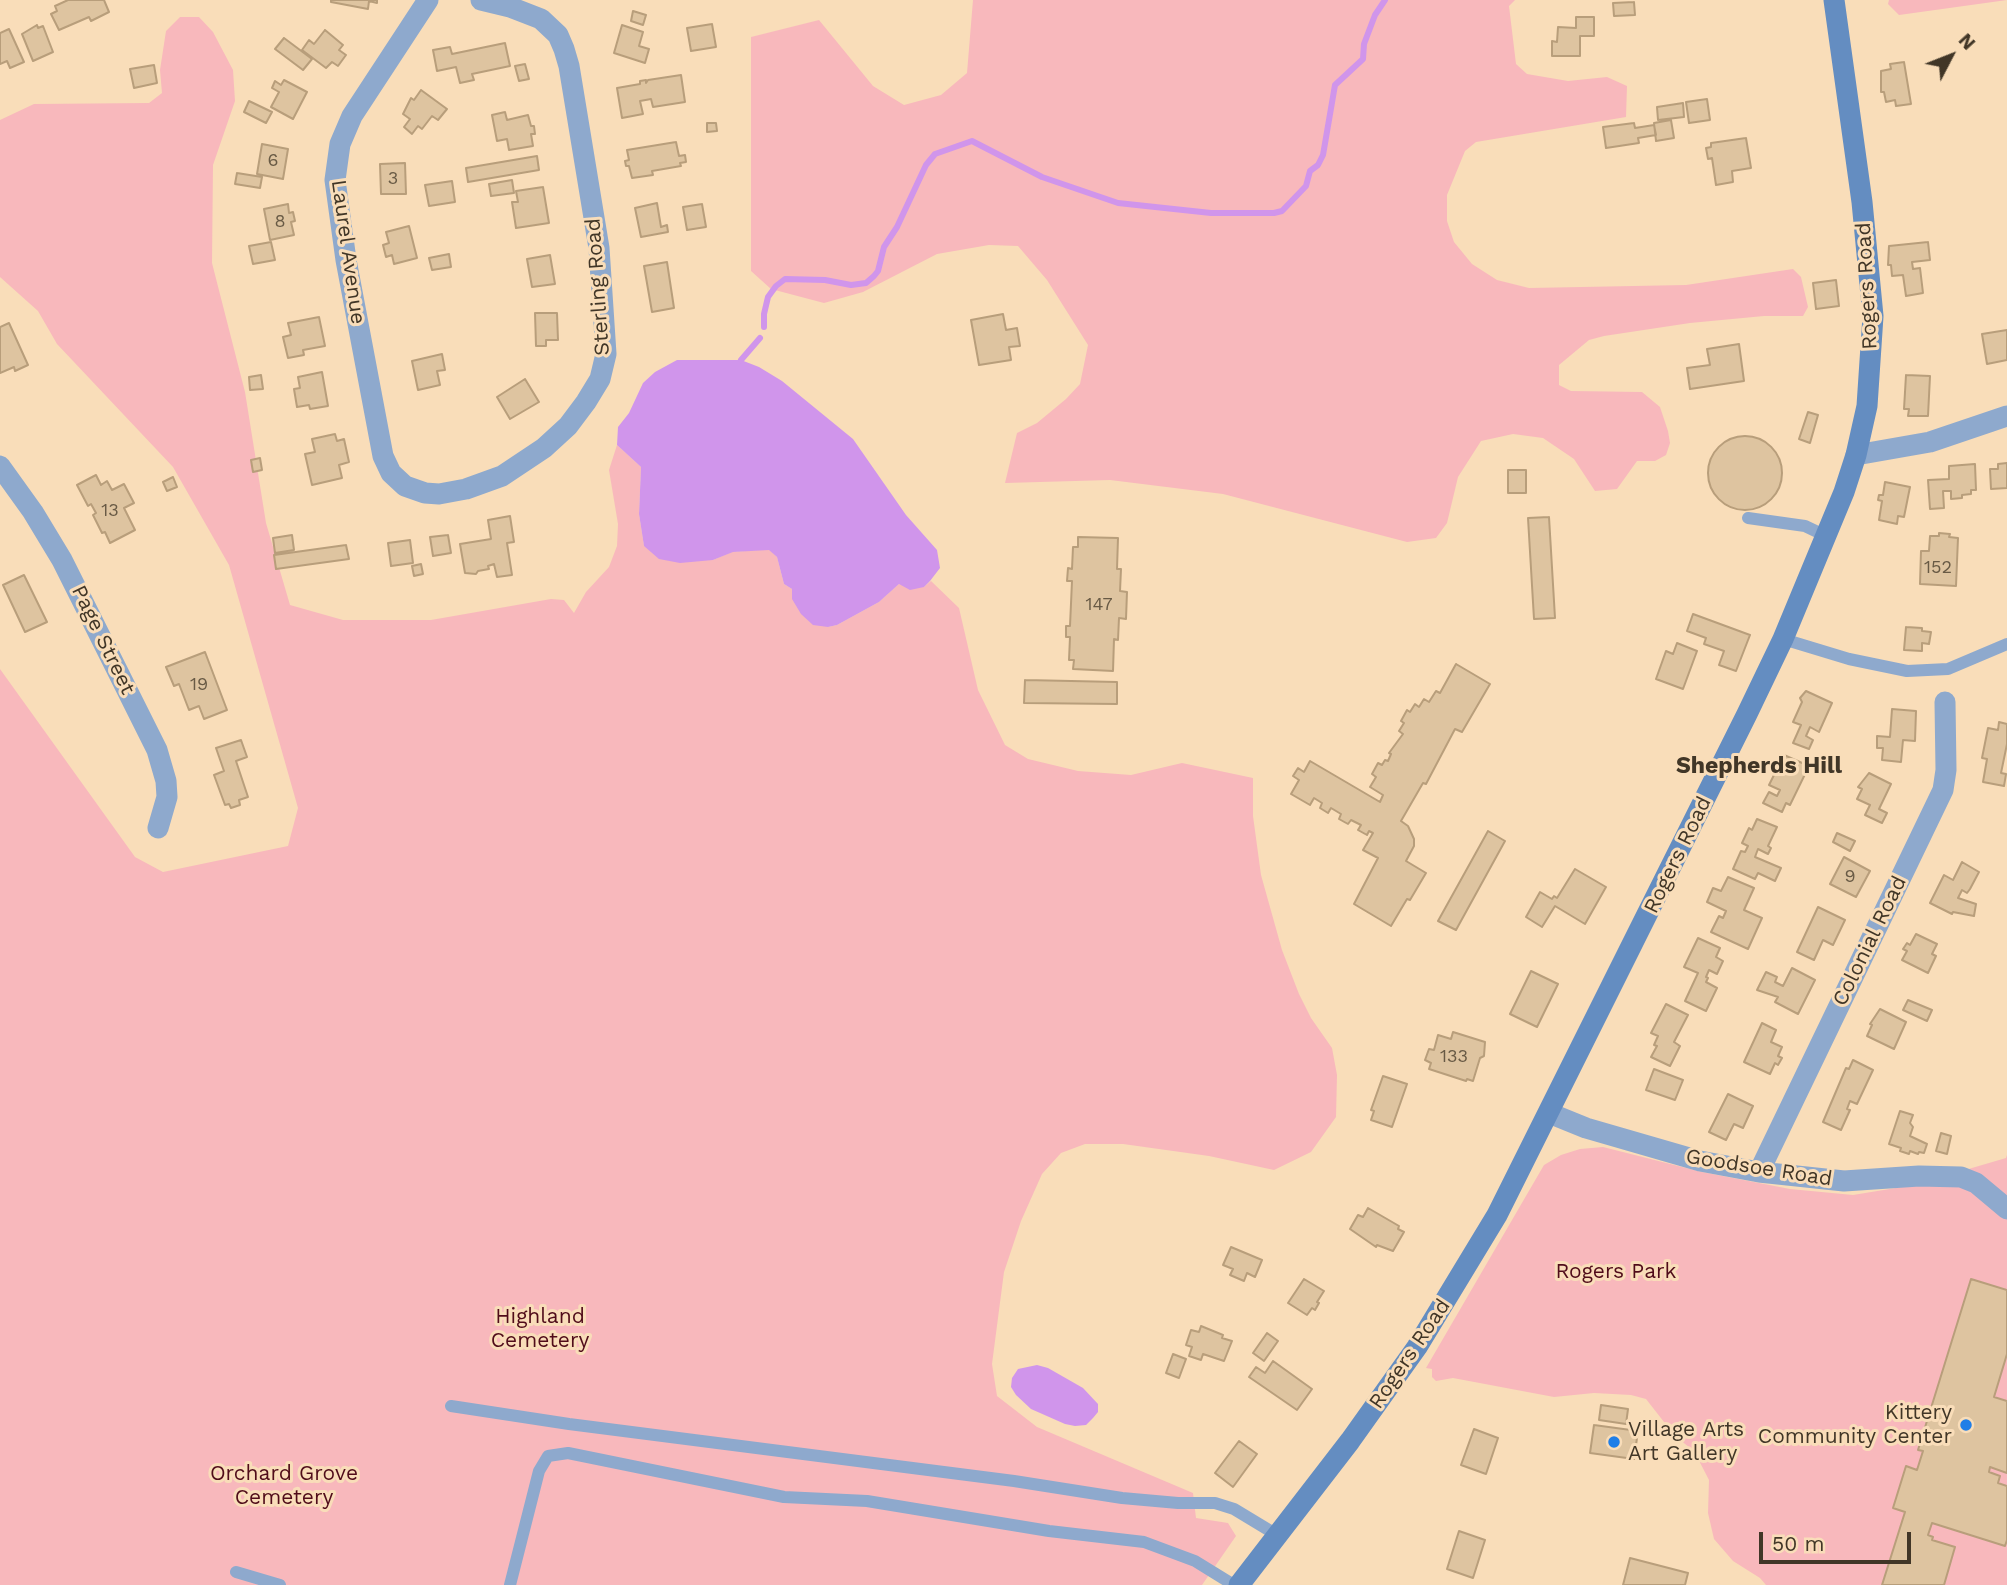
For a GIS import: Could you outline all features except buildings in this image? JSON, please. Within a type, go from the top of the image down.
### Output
[{"type":"main road","name":"Rogers Road","points":[[1236,1585],[1350,1441],[1417,1347],[1491,1225],[1783,639],[1826,536],[1856,456],[1870,387],[1873,316],[1862,202],[1834,0]]},
{"type":"street","name":"Laurel Avenue","points":[[398,481],[386,464],[380,442],[346,260],[335,180],[340,144],[349,123],[361,100],[428,0]]},
{"type":"street","name":"Sterling Road","points":[[398,481],[414,490],[439,494],[466,489],[502,476],[550,443],[579,413],[600,379],[606,360],[599,247],[564,49],[558,35],[541,19],[481,0]]},
{"type":"street","points":[[1856,456],[1930,442],[2007,416]]},
{"type":"street","name":"Page Street","points":[[0,466],[33,512],[62,560],[157,750],[166,781],[167,797],[159,828]]},
{"type":"street","name":"Colonial Road","points":[[1759,1172],[1943,790],[1946,770],[1945,702]]},
{"type":"street","name":"Goodsoe Road","points":[[1549,1113],[1586,1128],[1690,1158],[1759,1172],[1844,1181],[1919,1176],[1961,1177],[1976,1183],[2007,1209]]},
{"type":"lane","points":[[1748,518],[1805,526],[1826,536]]},
{"type":"lane","points":[[1783,639],[1849,659],[1922,672],[1948,669],[2007,643]]},
{"type":"lane","points":[[451,1406],[1112,1496],[1178,1503],[1215,1503],[1234,1509],[1277,1535]]},
{"type":"lane","points":[[510,1585],[539,1471],[548,1456],[568,1453],[784,1497],[867,1500],[1049,1531],[1144,1542],[1195,1561],[1236,1585]]},
{"type":"lane","points":[[236,1572],[280,1585]]},
{"type":"green space","points":[[973,0],[1515,0],[1509,6],[1516,64],[1527,74],[1568,81],[1607,77],[1627,86],[1626,117],[1476,142],[1465,151],[1447,195],[1447,221],[1454,242],[1472,264],[1497,280],[1529,288],[1686,285],[1793,269],[1801,277],[1808,307],[1803,316],[1764,316],[1690,323],[1589,340],[1559,365],[1559,385],[1571,391],[1642,392],[1660,407],[1670,443],[1666,455],[1655,461],[1637,461],[1617,489],[1595,491],[1574,459],[1543,438],[1513,434],[1481,441],[1458,477],[1447,523],[1436,538],[1407,542],[1223,494],[1110,480],[1005,483],[1017,433],[1037,423],[1080,384],[1088,345],[1047,280],[1018,246],[989,245],[937,254],[863,292],[824,303],[771,289],[751,271],[751,37],[819,20],[873,86],[904,105],[941,95],[967,73]]},
{"type":"green space","points":[[1889,0],[2007,0],[1899,15],[1888,4]]},
{"type":"green space","points":[[180,17],[199,17],[213,32],[233,70],[235,101],[213,165],[212,263],[245,392],[266,523],[290,605],[343,620],[431,620],[551,599],[564,600],[574,613],[586,592],[609,567],[617,546],[618,524],[609,470],[617,445],[641,467],[639,514],[644,546],[713,560],[732,552],[769,549],[777,557],[784,584],[828,627],[837,625],[879,602],[899,584],[924,587],[931,581],[959,608],[978,690],[1005,745],[1028,759],[1078,771],[1131,775],[1182,763],[1253,778],[1253,816],[1261,875],[1282,950],[1299,994],[1311,1018],[1332,1048],[1337,1075],[1336,1117],[1311,1152],[1274,1170],[1209,1156],[1123,1144],[1085,1144],[1061,1153],[1042,1174],[1021,1221],[1004,1272],[992,1364],[997,1396],[1037,1427],[1193,1493],[1196,1518],[1228,1523],[1236,1536],[1202,1585],[0,1585],[0,669],[135,857],[163,872],[288,846],[298,808],[229,565],[173,467],[57,344],[38,311],[0,277],[0,120],[34,104],[149,103],[162,93],[160,70],[166,31]]},
{"type":"green space","name":"Rogers Park","points":[[1603,1147],[1702,1172],[1790,1189],[1853,1195],[1914,1185],[2006,1158],[2007,1155],[2007,1585],[1766,1585],[1760,1578],[1733,1561],[1714,1539],[1708,1513],[1709,1480],[1694,1451],[1675,1436],[1646,1399],[1631,1395],[1594,1393],[1554,1397],[1453,1378],[1436,1381],[1432,1377],[1432,1369],[1426,1368],[1544,1165],[1561,1155],[1580,1149]]},
{"type":"shaded area","points":[[677,360],[741,360],[759,367],[782,381],[853,439],[906,515],[937,550],[940,568],[930,581],[924,587],[910,590],[899,584],[879,602],[837,625],[828,627],[813,625],[801,614],[792,599],[792,589],[784,584],[777,557],[769,550],[733,552],[713,560],[680,563],[659,559],[644,546],[639,514],[641,467],[617,445],[618,427],[629,413],[643,383],[655,372]]},
{"type":"shaded area","points":[[1037,1365],[1048,1368],[1083,1388],[1098,1404],[1098,1412],[1086,1425],[1065,1424],[1031,1409],[1016,1395],[1011,1387],[1012,1378],[1018,1369]]},
{"type":"waterway","points":[[764,327],[768,297],[785,279],[825,280],[851,285],[866,283],[874,276],[878,271],[884,247],[897,227],[926,165],[935,154],[972,141],[1042,177],[1118,203],[1211,213],[1282,211],[1306,186],[1310,171],[1318,165],[1323,155],[1335,85],[1363,59],[1364,44],[1375,15],[1385,0]]},
{"type":"waterway","points":[[741,360],[760,338]]},
{"type":"place","name":"Kittery Community Center","points":[[1966,1425]]},
{"type":"place","name":"Village Arts Art Gallery","points":[[1614,1442]]},
{"type":"district","name":"Shepherds Hill","points":[[1759,766]]},
{"type":"park label","name":"Highland Cemetery","points":[[540,1329]]},
{"type":"park label","name":"Orchard Grove Cemetery","points":[[284,1486]]}]
